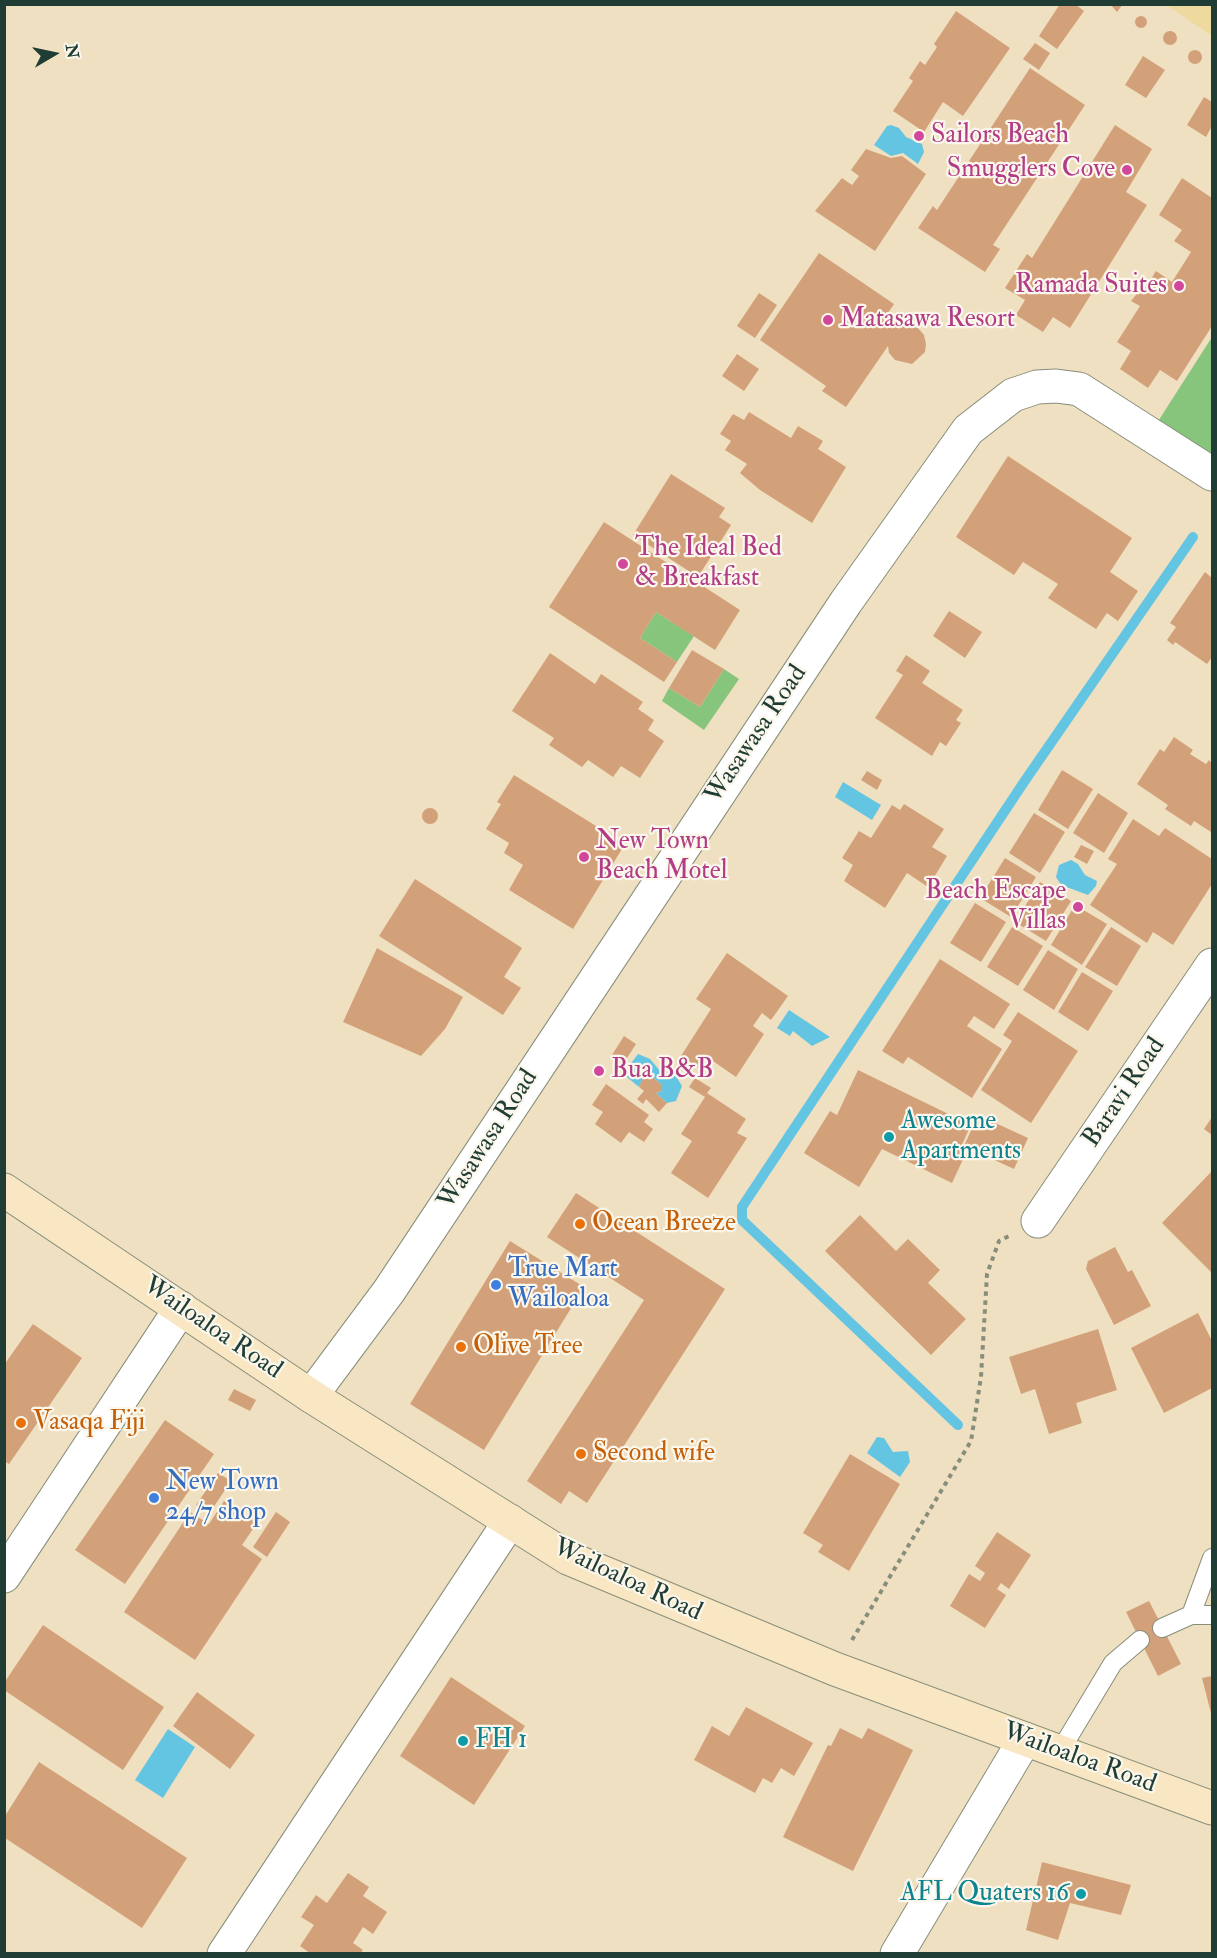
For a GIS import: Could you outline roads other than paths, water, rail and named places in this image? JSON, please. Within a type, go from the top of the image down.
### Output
[{"type":"main road","name":"Wailoaloa Road","points":[[4,1190],[311,1396],[568,1558],[835,1669],[1212,1808]]},
{"type":"street","name":"Wasawasa Road","points":[[311,1396],[389,1291],[840,612],[968,430],[1013,395],[1037,387],[1056,386],[1079,389],[1212,474]]},
{"type":"street","name":"Baravi Road","points":[[1038,1221],[1212,965]]},
{"type":"street","points":[[4,1576],[181,1308]]},
{"type":"street","points":[[224,1953],[510,1521]]},
{"type":"street","points":[[897,1953],[1025,1739]]},
{"type":"lane","points":[[1191,1615],[1212,1558]]},
{"type":"lane","points":[[1162,1628],[1191,1615],[1212,1615]]},
{"type":"lane","points":[[1060,1751],[1113,1663],[1140,1640]]},
{"type":"water","points":[[887,126],[899,128],[906,137],[922,144],[924,152],[918,164],[903,153],[891,156],[874,145]]},
{"type":"water","points":[[843,782],[881,805],[872,820],[835,797]]},
{"type":"water","points":[[1071,860],[1078,864],[1085,875],[1097,881],[1096,886],[1088,895],[1061,885],[1056,877],[1059,865]]},
{"type":"water","points":[[789,1010],[830,1037],[812,1046],[793,1031],[790,1036],[777,1028]]},
{"type":"water","points":[[638,1054],[650,1059],[661,1072],[676,1076],[682,1086],[676,1101],[667,1103],[656,1093],[662,1091],[662,1085],[650,1075],[644,1076],[639,1087],[623,1074]]},
{"type":"water","points":[[877,1437],[884,1438],[893,1452],[908,1451],[910,1462],[900,1477],[867,1453]]},
{"type":"water","points":[[168,1729],[195,1747],[163,1798],[135,1780]]},
{"type":"waterway","points":[[958,1425],[742,1220],[742,1207],[1024,782],[1193,537]]},
{"type":"place","name":"Sailors Beach","points":[[919,136]]},
{"type":"place","name":"Smugglers Cove","points":[[1127,170]]},
{"type":"place","name":"Ramada Suites","points":[[1179,286]]},
{"type":"place","name":"Matasawa Resort","points":[[828,320]]},
{"type":"place","name":"The Ideal Bed & Breakfast","points":[[623,564]]},
{"type":"place","name":"New Town Beach Motel","points":[[584,857]]},
{"type":"place","name":"Beach Escape Villas","points":[[1078,907]]},
{"type":"place","name":"Bua B&B","points":[[599,1071]]},
{"type":"place","name":"Awesome Apartments","points":[[889,1137]]},
{"type":"place","name":"Ocean Breeze","points":[[580,1224]]},
{"type":"place","name":"True Mart Wailoaloa","points":[[496,1285]]},
{"type":"place","name":"Olive Tree","points":[[461,1347]]},
{"type":"place","name":"Vasaqa Fiji","points":[[21,1423]]},
{"type":"place","name":"Second wife","points":[[581,1454]]},
{"type":"place","name":"New Town 24/7 shop","points":[[154,1498]]},
{"type":"place","name":"FH 1","points":[[463,1741]]},
{"type":"place","name":"AFL Quaters 16","points":[[1081,1894]]}]
